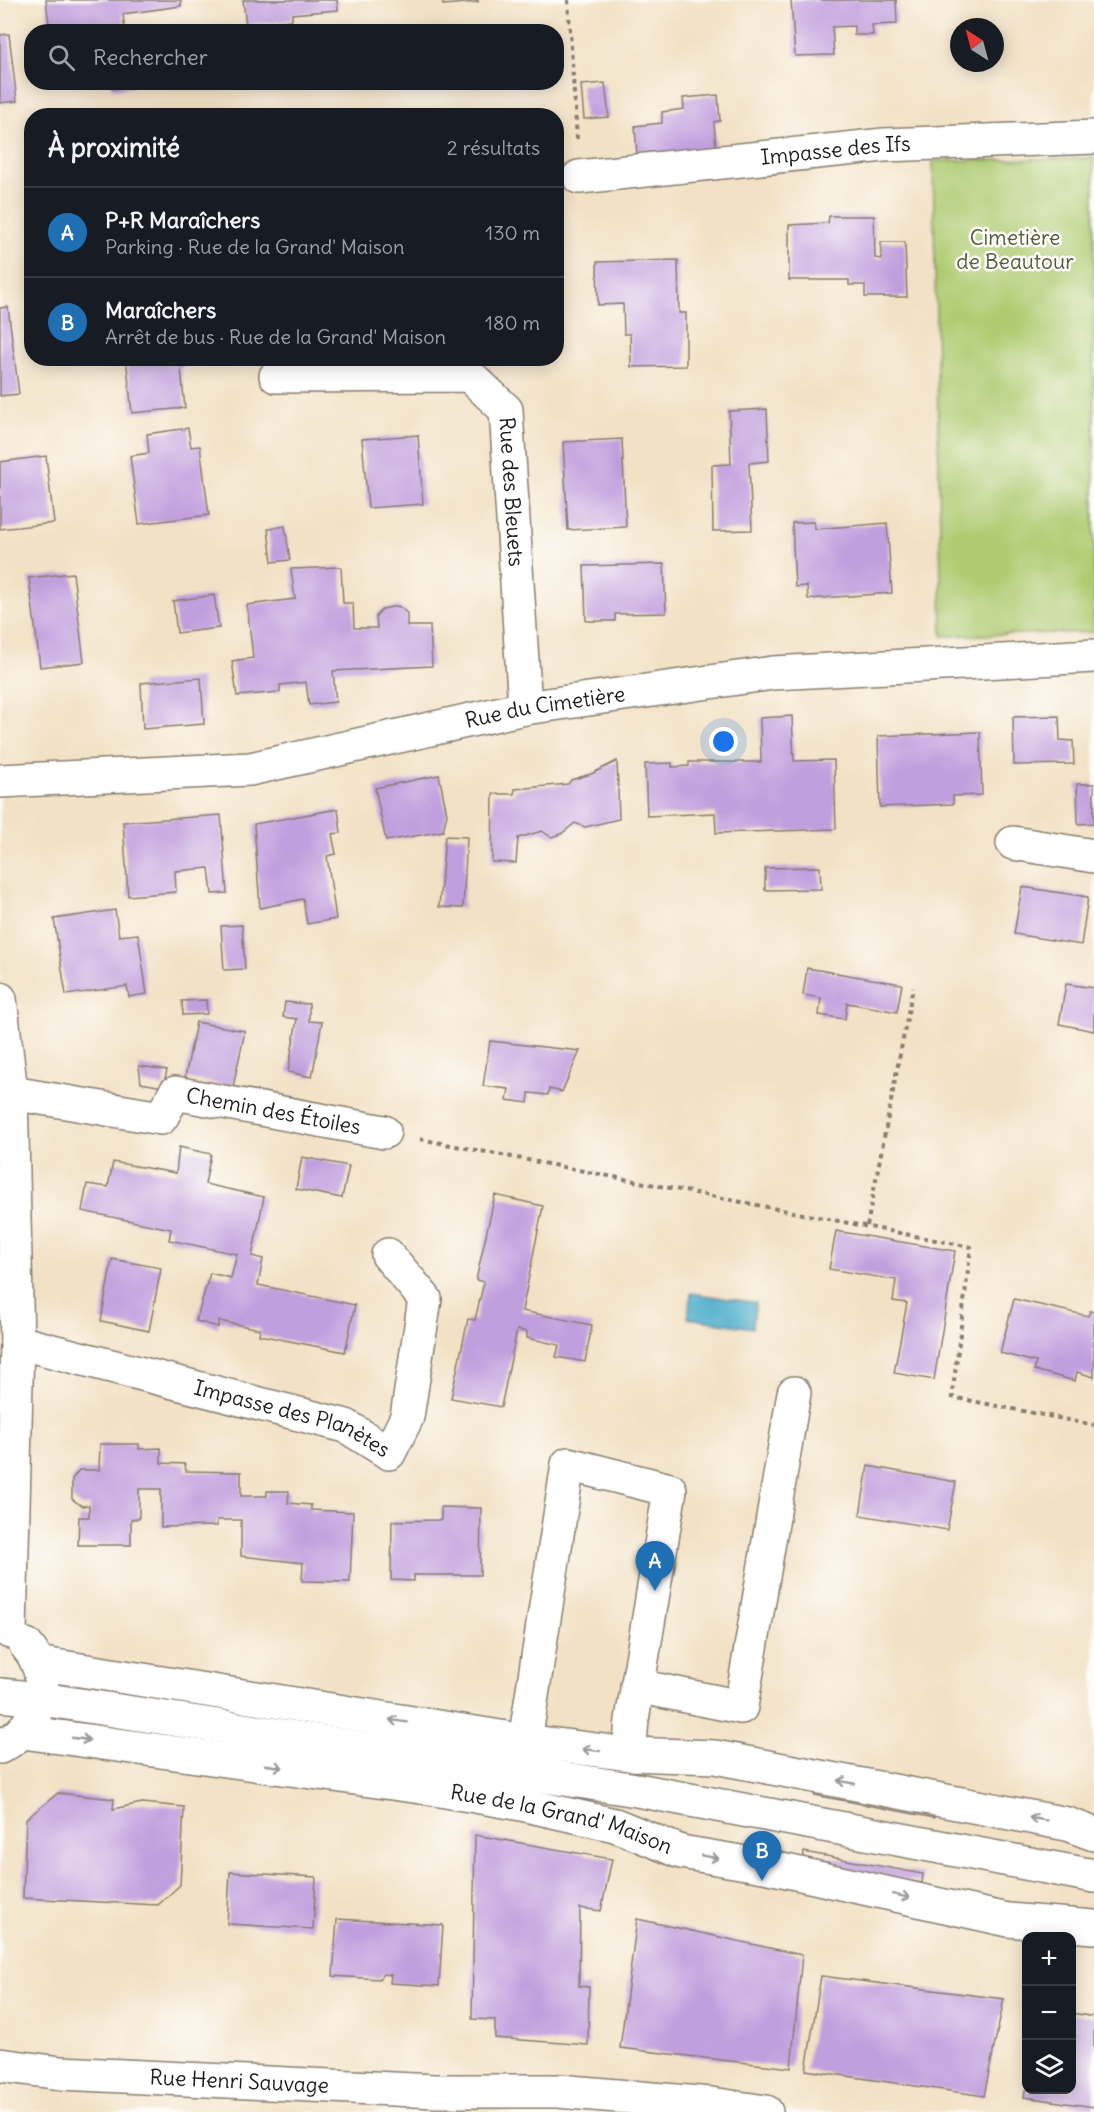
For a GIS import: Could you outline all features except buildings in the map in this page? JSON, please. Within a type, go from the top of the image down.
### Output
[{"type":"street","name":"Impasse des Ifs","points":[[579,177],[884,145],[1094,137]]},
{"type":"street","name":"Rue des Bleuets","points":[[276,376],[469,375],[506,410],[525,708]]},
{"type":"street","name":"Rue du Cimetière","points":[[0,781],[250,769],[525,708],[773,673],[1094,656]]},
{"type":"street","points":[[1013,843],[1094,856]]},
{"type":"street","points":[[0,999],[17,1341],[5,1630],[31,1651],[41,1675],[41,1699],[38,1711],[12,1740]]},
{"type":"street","name":"Chemin des Étoiles","points":[[6,1092],[161,1118],[175,1093],[384,1132]]},
{"type":"street","name":"Impasse des Planètes","points":[[17,1341],[346,1426],[389,1453],[407,1417],[425,1299],[388,1255]]},
{"type":"street","points":[[637,1686],[741,1707],[795,1393]]},
{"type":"street","points":[[525,1742],[568,1464],[670,1490],[637,1686],[629,1754]]},
{"type":"street","points":[[37,1663],[525,1742],[629,1754],[715,1757],[1067,1824],[1094,1834]]},
{"type":"street","name":"Rue de la Grand' Maison","points":[[0,1695],[41,1699],[637,1790],[1094,1875]]},
{"type":"street","name":"Rue de la Grand' Maison","points":[[12,1740],[405,1784],[516,1803],[615,1825],[681,1852],[764,1866],[1008,1920],[1094,1927]]},
{"type":"street","name":"Rue Henri Sauvage","points":[[0,2065],[61,2073],[435,2091],[557,2102],[711,2104],[766,2112]]},
{"type":"path","points":[[568,0],[579,177]]},
{"type":"path","points":[[867,1226],[913,987]]},
{"type":"path","points":[[384,1132],[971,1247],[952,1397],[1094,1425]]},
{"type":"green space","name":"Cimetière de Beautour","points":[[1094,158],[1094,632],[942,636],[933,161]]},
{"type":"water","points":[[691,1293],[756,1303],[752,1328],[688,1318]]},
{"type":"place","name":"P+R Maraîchers","points":[[655,1591]]},
{"type":"place","name":"Maraîchers","points":[[762,1881]]}]
